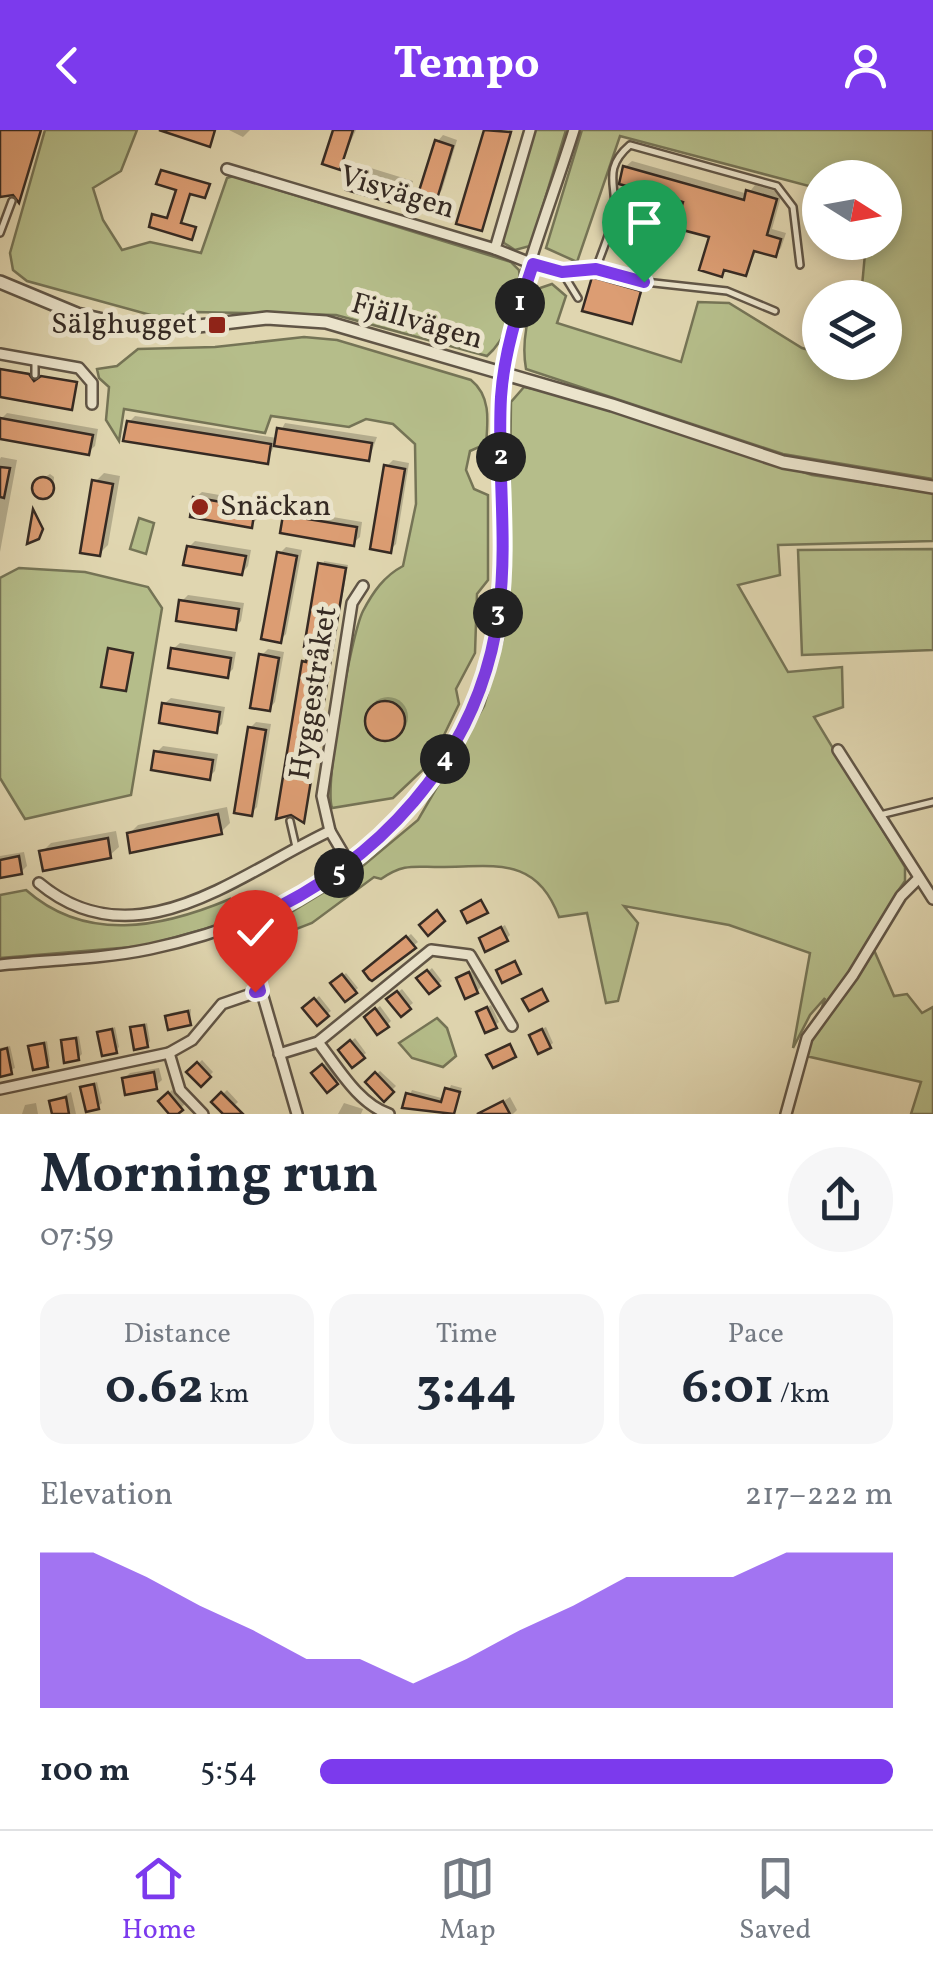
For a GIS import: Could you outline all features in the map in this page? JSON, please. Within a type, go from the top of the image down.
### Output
[{"type":"street","points":[[495,249],[530,130]]},
{"type":"street","points":[[0,965],[148,950],[242,924],[294,902],[350,865],[428,788],[466,720],[483,678],[502,581],[503,373],[574,130]]},
{"type":"street","name":"Visvägen","points":[[227,169],[495,249],[533,264]]},
{"type":"street","name":"Fjällvägen","points":[[0,282],[77,314],[155,330],[267,318],[311,320],[503,373],[783,462],[933,486]]},
{"type":"street","points":[[0,354],[86,374],[92,382],[92,404]]},
{"type":"street","name":"Hyggestråket","points":[[350,865],[330,831],[322,796],[325,728],[338,653],[352,603],[363,586]]},
{"type":"street","points":[[838,750],[933,899]]},
{"type":"street","points":[[40,883],[76,909],[106,916],[138,916],[234,885],[330,831]]},
{"type":"street","points":[[786,1114],[807,1038],[853,975],[900,896],[920,878]]},
{"type":"street","points":[[242,924],[297,1114]]},
{"type":"street","points":[[279,1054],[318,1042],[431,950],[470,955],[512,1026]]},
{"type":"street","points":[[0,1089],[169,1054],[192,1040],[222,1004],[260,991]]},
{"type":"street","points":[[318,1042],[354,1087],[377,1110],[389,1114]]},
{"type":"street","points":[[169,1054],[180,1090],[203,1114]]},
{"type":"lane","points":[[596,269],[615,211],[610,185],[620,154],[630,145],[777,186],[793,208],[800,265]]},
{"type":"lane","points":[[0,232],[12,201]]},
{"type":"lane","points":[[465,240],[469,228]]},
{"type":"lane","points":[[533,264],[562,272],[596,269],[644,282],[728,291],[775,311]]},
{"type":"lane","points":[[562,272],[578,298]]},
{"type":"lane","points":[[34,360],[35,375]]},
{"type":"lane","points":[[880,816],[933,802]]},
{"type":"lane","points":[[290,821],[296,847]]},
{"type":"green space","points":[[45,130],[137,130],[121,171],[93,188],[103,220],[122,250],[150,242],[201,253],[227,178],[233,176],[511,262],[519,270],[520,280],[512,316],[487,356],[336,315],[194,312],[165,319],[27,281],[13,270],[10,253]]},
{"type":"green space","points":[[535,130],[566,130],[530,246],[515,250],[504,243],[502,236]]},
{"type":"green space","points":[[582,130],[933,130],[933,479],[783,454],[526,369],[525,359],[528,319],[537,289],[552,284],[566,296],[557,323],[681,362],[698,302],[729,303],[802,348],[802,380],[902,380],[902,280],[863,280],[864,260],[902,260],[902,160],[802,160],[802,184],[620,136],[577,262],[546,248]]},
{"type":"green space","points":[[304,337],[337,340],[471,380],[485,401],[487,418],[486,444],[470,451],[466,470],[474,489],[488,495],[488,580],[477,594],[475,653],[456,689],[459,704],[427,766],[393,798],[332,808],[335,742],[352,649],[371,597],[403,566],[416,504],[415,444],[393,424],[366,419],[349,427],[271,416],[265,433],[124,409],[119,441],[106,420],[109,387],[99,378],[97,369],[117,366],[138,349],[215,347]]},
{"type":"green space","points":[[524,387],[559,394],[812,475],[933,493],[933,541],[778,545],[780,575],[738,585],[788,672],[842,667],[843,707],[814,717],[905,867],[905,881],[898,891],[906,894],[874,950],[894,996],[907,994],[922,1013],[933,1007],[933,1114],[911,1114],[921,1082],[806,1056],[825,998],[810,1015],[793,1048],[810,953],[729,925],[624,906],[638,923],[618,1001],[606,1003],[587,913],[559,917],[538,883],[511,869],[403,868],[381,879],[374,877],[312,923],[260,943],[270,925],[352,875],[418,820],[484,706],[508,622],[511,402]]},
{"type":"green space","points":[[139,518],[154,523],[146,554],[130,549]]},
{"type":"green space","points":[[933,549],[933,650],[802,655],[798,550]]},
{"type":"green space","points":[[19,568],[85,572],[148,587],[162,608],[131,795],[25,819],[0,778],[0,578]]},
{"type":"green space","points":[[26,890],[49,907],[99,924],[151,923],[230,899],[233,921],[144,946],[0,958],[0,895]]},
{"type":"green space","points":[[437,1018],[447,1028],[456,1056],[443,1067],[412,1058],[399,1043]]},
{"type":"building","points":[[0,130],[41,130],[19,203],[13,195],[0,197]]},
{"type":"building","points":[[159,130],[215,130],[210,147]]},
{"type":"building","points":[[333,130],[353,130],[340,170],[322,164]]},
{"type":"building","points":[[484,130],[511,132],[482,231],[456,224]]},
{"type":"building","points":[[435,140],[453,146],[437,199],[418,194]]},
{"type":"building","points":[[623,166],[744,200],[746,190],[777,199],[767,235],[781,239],[776,257],[754,251],[746,276],[724,270],[722,277],[699,270],[709,237],[675,228],[683,202],[667,197],[650,245],[628,239],[641,190],[619,184]]},
{"type":"building","points":[[161,170],[210,184],[205,198],[190,194],[181,223],[196,227],[192,240],[149,227],[152,214],[167,218],[176,190],[156,184]]},
{"type":"building","points":[[352,170],[408,187],[402,206],[346,190]]},
{"type":"building","points":[[592,277],[641,291],[632,324],[582,311]]},
{"type":"building","points":[[0,369],[29,374],[34,381],[41,376],[77,382],[72,410],[0,397]]},
{"type":"building","points":[[0,418],[93,435],[89,455],[0,439]]},
{"type":"building","points":[[127,421],[271,444],[268,464],[123,441]]},
{"type":"building","points":[[277,428],[372,443],[369,461],[274,446]]},
{"type":"building","points":[[384,465],[405,469],[391,553],[370,549]]},
{"type":"building","points":[[0,467],[10,468],[4,498],[0,497]]},
{"type":"building","points":[[43,477],[51,480],[51,496],[43,499],[35,496],[32,488],[35,480]]},
{"type":"building","points":[[92,480],[113,484],[100,556],[80,553]]},
{"type":"building","points":[[193,497],[255,508],[252,528],[190,517]]},
{"type":"building","points":[[33,509],[43,529],[39,539],[27,544]]},
{"type":"building","points":[[283,515],[357,527],[354,546],[280,533]]},
{"type":"building","points":[[187,546],[246,556],[242,575],[183,565]]},
{"type":"building","points":[[277,552],[297,556],[281,643],[261,639]]},
{"type":"building","points":[[318,563],[346,568],[304,823],[291,815],[276,819],[302,661],[306,662],[309,648],[304,647]]},
{"type":"building","points":[[179,600],[239,609],[236,630],[176,621]]},
{"type":"building","points":[[108,648],[133,653],[126,691],[101,687]]},
{"type":"building","points":[[171,648],[231,658],[228,678],[168,668]]},
{"type":"building","points":[[259,654],[279,658],[270,711],[250,708]]},
{"type":"building","points":[[385,701],[399,707],[405,721],[399,735],[385,741],[371,735],[365,721],[371,707]]},
{"type":"building","points":[[162,703],[220,712],[217,733],[159,723]]},
{"type":"building","points":[[248,727],[266,730],[252,816],[234,813]]},
{"type":"building","points":[[154,751],[213,760],[210,780],[151,770]]},
{"type":"building","points":[[218,814],[222,834],[130,853],[127,833]]},
{"type":"building","points":[[108,838],[111,858],[43,871],[39,851]]},
{"type":"building","points":[[19,856],[22,874],[0,878],[0,860]]},
{"type":"building","points":[[481,900],[488,913],[467,923],[461,911]]},
{"type":"building","points":[[437,910],[445,921],[428,936],[419,925]]},
{"type":"building","points":[[501,927],[508,941],[485,952],[479,938]]},
{"type":"building","points":[[406,936],[416,948],[372,981],[369,979],[363,971]]},
{"type":"building","points":[[515,961],[521,974],[502,983],[496,970]]},
{"type":"building","points":[[427,970],[440,986],[429,994],[416,978]]},
{"type":"building","points":[[469,972],[478,993],[465,999],[456,978]]},
{"type":"building","points":[[342,974],[357,993],[345,1002],[330,983]]},
{"type":"building","points":[[542,989],[548,1001],[529,1011],[522,999]]},
{"type":"building","points":[[397,991],[411,1009],[401,1017],[386,999]]},
{"type":"building","points":[[314,998],[329,1016],[317,1026],[302,1008]]},
{"type":"building","points":[[487,1007],[497,1028],[485,1033],[476,1012]]},
{"type":"building","points":[[375,1008],[389,1027],[377,1035],[364,1017]]},
{"type":"building","points":[[188,1011],[191,1025],[168,1030],[165,1016]]},
{"type":"building","points":[[144,1025],[148,1047],[134,1050],[130,1027]]},
{"type":"building","points":[[112,1029],[117,1053],[102,1056],[97,1032]]},
{"type":"building","points":[[542,1029],[551,1048],[538,1054],[529,1035]]},
{"type":"building","points":[[76,1038],[79,1060],[64,1063],[61,1040]]},
{"type":"building","points":[[350,1040],[365,1058],[352,1068],[338,1050]]},
{"type":"building","points":[[44,1043],[48,1067],[33,1070],[28,1046]]},
{"type":"building","points":[[510,1044],[516,1057],[493,1068],[486,1055]]},
{"type":"building","points":[[7,1048],[12,1074],[0,1077],[0,1050]]},
{"type":"building","points":[[197,1062],[211,1077],[201,1087],[186,1072]]},
{"type":"building","points":[[322,1064],[338,1084],[327,1093],[311,1073]]},
{"type":"building","points":[[154,1072],[157,1089],[125,1095],[122,1078]]},
{"type":"building","points":[[375,1072],[394,1092],[384,1102],[365,1082]]},
{"type":"building","points":[[94,1084],[99,1109],[86,1112],[80,1087]]},
{"type":"building","points":[[445,1088],[460,1092],[454,1114],[402,1108],[406,1093],[441,1102]]},
{"type":"building","points":[[168,1092],[183,1110],[178,1114],[169,1114],[158,1101]]},
{"type":"building","points":[[221,1092],[243,1114],[223,1114],[211,1102]]},
{"type":"building","points":[[66,1097],[69,1114],[52,1114],[49,1101]]},
{"type":"building","points":[[503,1101],[510,1114],[477,1114]]},
{"type":"place","name":"Sälghugget","points":[[217,325]]},
{"type":"place","name":"Snäckan","points":[[200,507]]},
{"type":"route","points":[[255,992],[260,991],[242,924],[294,902],[328,881],[390,830],[428,788],[466,720],[483,678],[499,612],[502,581],[503,373],[533,264],[562,272],[596,269],[644,282]]}]
